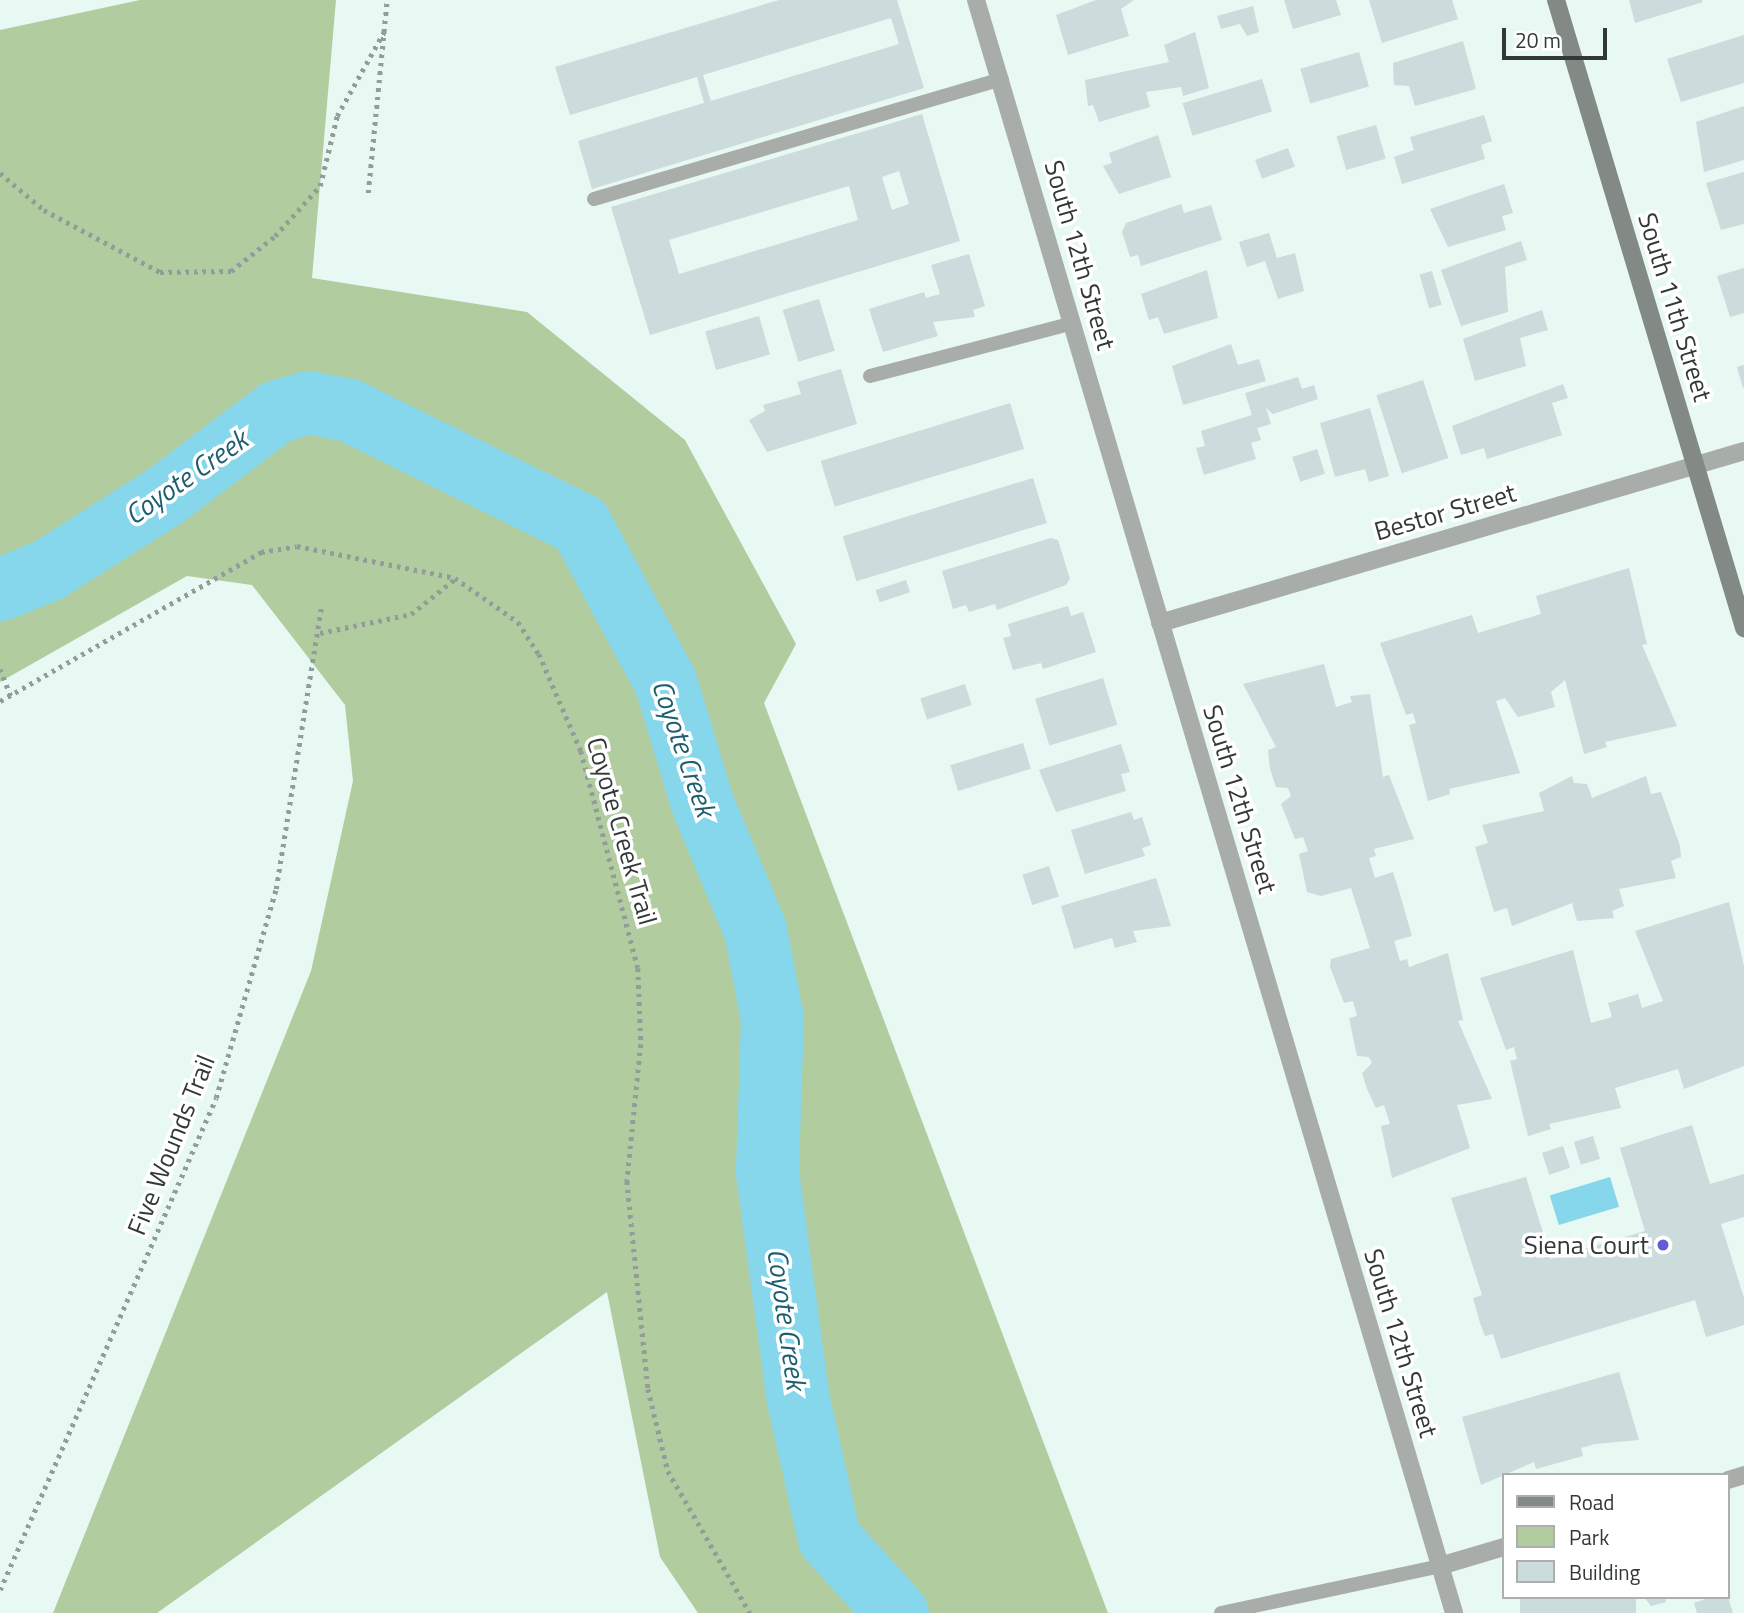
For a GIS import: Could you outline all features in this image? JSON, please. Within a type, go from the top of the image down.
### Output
[{"type":"main road","name":"South 11th Street","points":[[1556,0],[1744,628]]},
{"type":"street","name":"South 12th Street","points":[[976,0],[1002,79],[1160,623],[1454,1613]]},
{"type":"street","name":"Bestor Street","points":[[1160,623],[1744,451]]},
{"type":"street","points":[[1440,1566],[1502,1548]]},
{"type":"lane","points":[[594,199],[1002,79]]},
{"type":"lane","points":[[870,376],[1073,323]]},
{"type":"lane","points":[[1220,1613],[1440,1566]]},
{"type":"path","points":[[368,193],[387,0]]},
{"type":"path","points":[[0,173],[44,210],[160,272],[232,271],[275,236],[320,186],[337,117],[385,30]]},
{"type":"path","name":"Coyote Creek Trail","points":[[0,701],[261,552],[297,546],[455,578],[518,622],[539,654],[601,809],[638,968],[641,1044],[627,1181],[648,1390],[668,1471],[750,1613]]},
{"type":"path","points":[[320,633],[411,614],[455,578]]},
{"type":"path","name":"Five Wounds Trail","points":[[0,1590],[216,1098],[276,889],[320,633],[321,609]]},
{"type":"path","points":[[0,668],[11,696]]},
{"type":"green space","points":[[140,0],[336,0],[312,278],[527,312],[685,440],[796,644],[764,703],[1108,1613],[698,1613],[660,1557],[607,1292],[157,1613],[53,1613],[311,971],[353,781],[345,705],[252,585],[187,576],[0,682],[0,30]]},
{"type":"water","points":[[1610,1177],[1619,1207],[1559,1225],[1550,1195]]},
{"type":"building","points":[[779,0],[897,0],[924,88],[592,189],[578,141],[704,103],[697,77],[570,115],[555,67]],"holes":[[[891,18],[899,44],[711,101],[703,75]]]},
{"type":"building","points":[[1096,0],[1134,0],[1121,9],[1129,36],[1068,55],[1056,15]]},
{"type":"building","points":[[1284,0],[1336,0],[1341,15],[1293,29]]},
{"type":"building","points":[[1369,0],[1452,0],[1458,19],[1382,43]]},
{"type":"building","points":[[1629,0],[1702,0],[1703,2],[1635,23]]},
{"type":"building","points":[[1253,6],[1259,32],[1247,36],[1240,24],[1221,29],[1217,16]]},
{"type":"building","points":[[1195,32],[1209,88],[1183,96],[1181,87],[1146,92],[1150,107],[1099,122],[1093,105],[1088,106],[1085,80],[1169,62],[1164,45]]},
{"type":"building","points":[[1744,35],[1744,83],[1681,102],[1667,59]]},
{"type":"building","points":[[1463,41],[1476,89],[1415,106],[1409,86],[1394,85],[1393,63]]},
{"type":"building","points":[[1359,52],[1369,87],[1310,103],[1300,69]]},
{"type":"building","points":[[1262,79],[1272,112],[1193,136],[1183,103]]},
{"type":"building","points":[[1744,106],[1744,160],[1704,172],[1696,122]]},
{"type":"building","points":[[922,114],[960,241],[650,335],[611,207]],"holes":[[[899,171],[909,204],[892,210],[882,177]],[[849,186],[858,220],[679,274],[669,240]]]},
{"type":"building","points":[[1484,115],[1492,141],[1481,145],[1485,159],[1402,184],[1394,157],[1414,150],[1410,137]]},
{"type":"building","points":[[1376,125],[1386,159],[1346,170],[1337,136]]},
{"type":"building","points":[[1158,135],[1171,177],[1119,194],[1103,166],[1112,163],[1109,153]]},
{"type":"building","points":[[1288,148],[1295,167],[1262,179],[1255,160]]},
{"type":"building","points":[[1744,172],[1744,224],[1721,230],[1706,183]]},
{"type":"building","points":[[1504,184],[1513,213],[1502,216],[1506,230],[1448,247],[1430,209]]},
{"type":"building","points":[[1181,204],[1184,213],[1211,205],[1222,240],[1141,266],[1138,255],[1130,257],[1122,232],[1126,223]]},
{"type":"building","points":[[1269,233],[1277,258],[1295,253],[1304,291],[1278,299],[1265,261],[1247,267],[1239,242]]},
{"type":"building","points":[[1521,241],[1527,260],[1505,267],[1508,312],[1461,326],[1441,270]]},
{"type":"building","points":[[969,254],[985,306],[973,310],[975,317],[933,322],[938,336],[883,352],[869,309],[924,292],[926,298],[940,294],[931,265]]},
{"type":"building","points":[[1744,268],[1744,313],[1730,317],[1717,276]]},
{"type":"building","points":[[1207,270],[1218,318],[1164,334],[1158,317],[1149,320],[1141,294]]},
{"type":"building","points":[[1432,271],[1442,305],[1429,308],[1420,275]]},
{"type":"building","points":[[819,299],[835,351],[798,362],[783,310]]},
{"type":"building","points":[[1542,310],[1548,330],[1520,338],[1526,366],[1475,381],[1463,339]]},
{"type":"building","points":[[759,316],[770,354],[716,370],[705,331]]},
{"type":"building","points":[[1231,344],[1238,365],[1259,359],[1266,381],[1183,405],[1172,366]]},
{"type":"building","points":[[1744,365],[1744,388],[1743,388],[1737,367]]},
{"type":"building","points":[[841,369],[857,424],[767,452],[749,420],[765,411],[763,405],[801,394],[797,382]]},
{"type":"building","points":[[1298,377],[1302,389],[1314,385],[1318,399],[1273,414],[1266,408],[1271,424],[1257,428],[1261,440],[1251,443],[1256,459],[1204,475],[1196,448],[1205,446],[1201,431],[1252,415],[1245,393]]},
{"type":"building","points":[[1423,380],[1448,458],[1402,473],[1376,395]]},
{"type":"building","points":[[1563,384],[1568,398],[1552,403],[1562,435],[1487,459],[1484,448],[1461,455],[1452,426]]},
{"type":"building","points":[[1010,403],[1024,449],[835,507],[821,461]]},
{"type":"building","points":[[1370,408],[1389,476],[1369,482],[1365,469],[1335,477],[1320,423]]},
{"type":"building","points":[[1317,449],[1325,474],[1300,482],[1292,457]]},
{"type":"building","points":[[1033,478],[1047,523],[856,581],[843,536]]},
{"type":"building","points":[[1051,538],[1058,540],[1070,579],[1066,585],[997,610],[995,604],[969,612],[966,605],[953,609],[942,571]]},
{"type":"building","points":[[1629,568],[1647,644],[1642,645],[1677,726],[1605,742],[1607,747],[1584,754],[1565,680],[1551,692],[1555,707],[1518,717],[1505,698],[1496,701],[1520,773],[1449,789],[1450,794],[1428,801],[1409,725],[1416,723],[1413,713],[1406,715],[1380,643],[1472,615],[1478,633],[1541,614],[1536,596]]},
{"type":"building","points":[[906,580],[910,592],[880,602],[876,590]]},
{"type":"building","points":[[1068,606],[1071,616],[1083,612],[1096,652],[1043,669],[1041,663],[1013,670],[1003,638],[1011,636],[1008,624]]},
{"type":"building","points":[[1324,664],[1336,707],[1352,702],[1350,696],[1370,694],[1383,777],[1389,775],[1414,839],[1374,849],[1376,856],[1369,858],[1375,878],[1393,872],[1399,891],[1412,936],[1394,941],[1400,961],[1407,959],[1409,967],[1448,953],[1463,1020],[1458,1021],[1492,1099],[1457,1105],[1470,1148],[1392,1178],[1381,1126],[1390,1124],[1384,1105],[1376,1108],[1362,1073],[1372,1063],[1369,1057],[1357,1056],[1349,1018],[1357,1016],[1353,1001],[1344,1003],[1330,967],[1331,959],[1370,948],[1351,888],[1321,896],[1307,892],[1299,854],[1308,851],[1303,837],[1295,839],[1281,804],[1291,796],[1288,788],[1276,787],[1270,769],[1268,750],[1276,747],[1243,684]]},
{"type":"building","points":[[1103,678],[1117,725],[1049,746],[1035,699]]},
{"type":"building","points":[[965,684],[972,705],[927,719],[920,699]]},
{"type":"building","points":[[1023,743],[1031,769],[958,791],[950,765]]},
{"type":"building","points":[[1121,744],[1130,772],[1121,774],[1126,791],[1056,812],[1039,770]]},
{"type":"building","points":[[1572,776],[1574,783],[1587,784],[1592,798],[1646,776],[1651,794],[1661,792],[1680,846],[1681,857],[1671,861],[1676,878],[1619,889],[1624,906],[1612,911],[1614,918],[1577,921],[1572,903],[1512,926],[1507,908],[1494,912],[1475,847],[1488,843],[1482,825],[1544,811],[1539,793]]},
{"type":"building","points":[[1131,812],[1134,820],[1142,817],[1151,845],[1142,848],[1145,856],[1085,874],[1071,830]]},
{"type":"building","points":[[1049,866],[1059,896],[1032,905],[1022,875]]},
{"type":"building","points":[[1156,878],[1171,926],[1133,931],[1137,942],[1115,948],[1112,938],[1074,949],[1061,906]]},
{"type":"building","points":[[1729,902],[1744,966],[1744,1066],[1684,1089],[1678,1069],[1615,1088],[1621,1108],[1549,1124],[1551,1129],[1528,1136],[1510,1061],[1517,1059],[1514,1047],[1506,1050],[1480,978],[1573,950],[1591,1023],[1612,1017],[1608,1003],[1638,994],[1642,1008],[1663,1001],[1635,931]]},
{"type":"building","name":"Siena Court","points":[[1692,1125],[1710,1184],[1744,1174],[1744,1217],[1721,1224],[1744,1298],[1744,1325],[1706,1337],[1695,1300],[1501,1359],[1493,1334],[1485,1336],[1480,1323],[1473,1298],[1482,1295],[1451,1198],[1526,1177],[1551,1259],[1645,1231],[1620,1148]]},
{"type":"building","points":[[1593,1136],[1600,1159],[1581,1165],[1574,1142]]},
{"type":"building","points":[[1563,1146],[1570,1168],[1549,1175],[1542,1153]]},
{"type":"building","points":[[1619,1372],[1639,1440],[1595,1444],[1581,1448],[1583,1456],[1536,1469],[1534,1462],[1509,1473],[1502,1473],[1502,1476],[1481,1485],[1462,1417]]},
{"type":"building","points":[[1520,1599],[1636,1599],[1636,1613],[1520,1613]]},
{"type":"building","points":[[1646,1599],[1665,1599],[1666,1602],[1651,1606]]},
{"type":"building","points":[[1705,1599],[1729,1599],[1733,1613],[1697,1613],[1694,1603]]},
{"type":"waterway","name":"Coyote Creek","points":[[0,589],[49,569],[164,496],[277,411],[308,402],[349,410],[580,524],[665,681],[702,803],[755,930],[772,1018],[767,1172],[797,1395],[829,1538],[897,1613]]},
{"type":"place","name":"Siena Court","points":[[1663,1245]]}]
